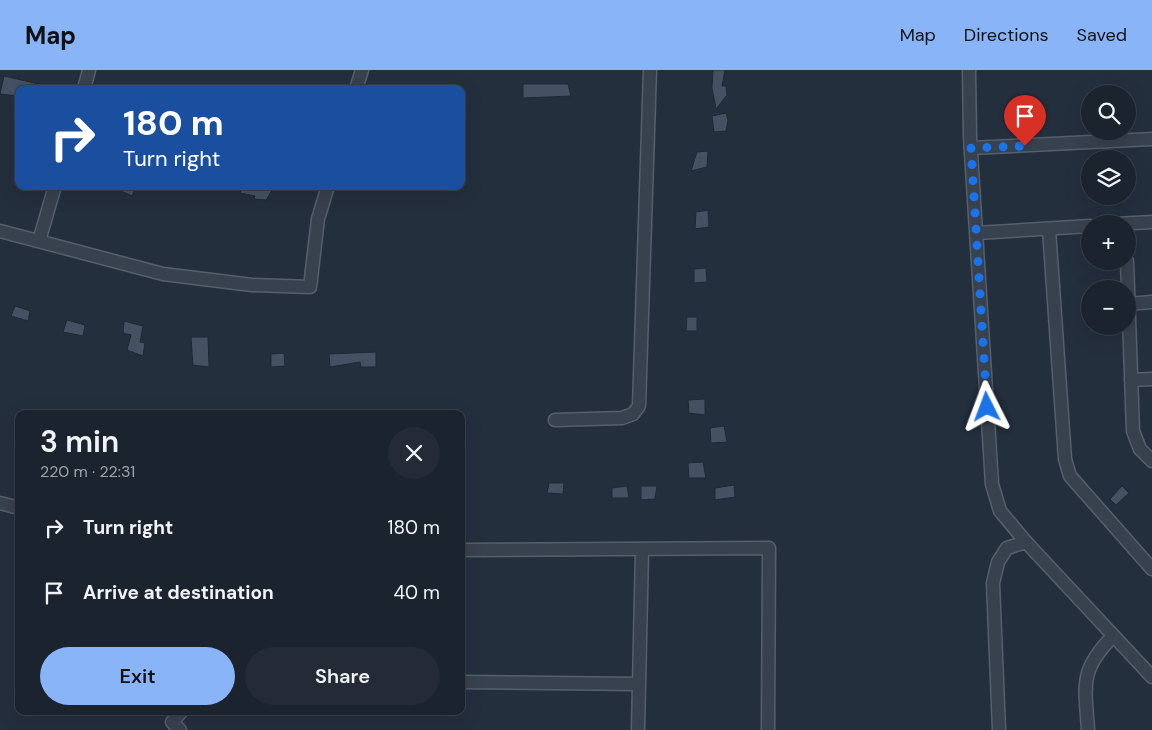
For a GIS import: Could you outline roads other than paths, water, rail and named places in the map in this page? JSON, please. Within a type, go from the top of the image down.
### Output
[{"type":"street","points":[[85,85],[89,70]]},
{"type":"street","points":[[357,85],[362,70]]},
{"type":"street","points":[[554,420],[622,418],[633,414],[639,406],[650,70]]},
{"type":"street","points":[[969,70],[971,148],[992,484],[1000,511],[1026,542],[1152,677]]},
{"type":"street","points":[[971,148],[1152,139]]},
{"type":"street","points":[[39,242],[54,190]]},
{"type":"street","points":[[0,231],[163,274],[252,285],[310,287],[318,220],[327,190]]},
{"type":"street","points":[[1136,223],[1152,222]]},
{"type":"street","points":[[977,233],[1081,227]]},
{"type":"street","points":[[1049,229],[1064,459],[1070,476],[1152,569]]},
{"type":"street","points":[[1136,303],[1152,302]]},
{"type":"street","points":[[1129,335],[1133,431],[1140,449],[1152,461]]},
{"type":"street","points":[[1131,380],[1152,378]]},
{"type":"street","points":[[0,503],[15,507]]},
{"type":"street","points":[[999,730],[993,583],[998,562],[1007,548],[1026,542]]},
{"type":"street","points":[[465,550],[770,548],[768,730]]},
{"type":"street","points":[[638,730],[642,550]]},
{"type":"street","points":[[1088,730],[1086,674],[1095,657],[1113,636]]},
{"type":"street","points":[[465,682],[638,684]]},
{"type":"street","points":[[178,715],[172,722],[180,730]]}]
